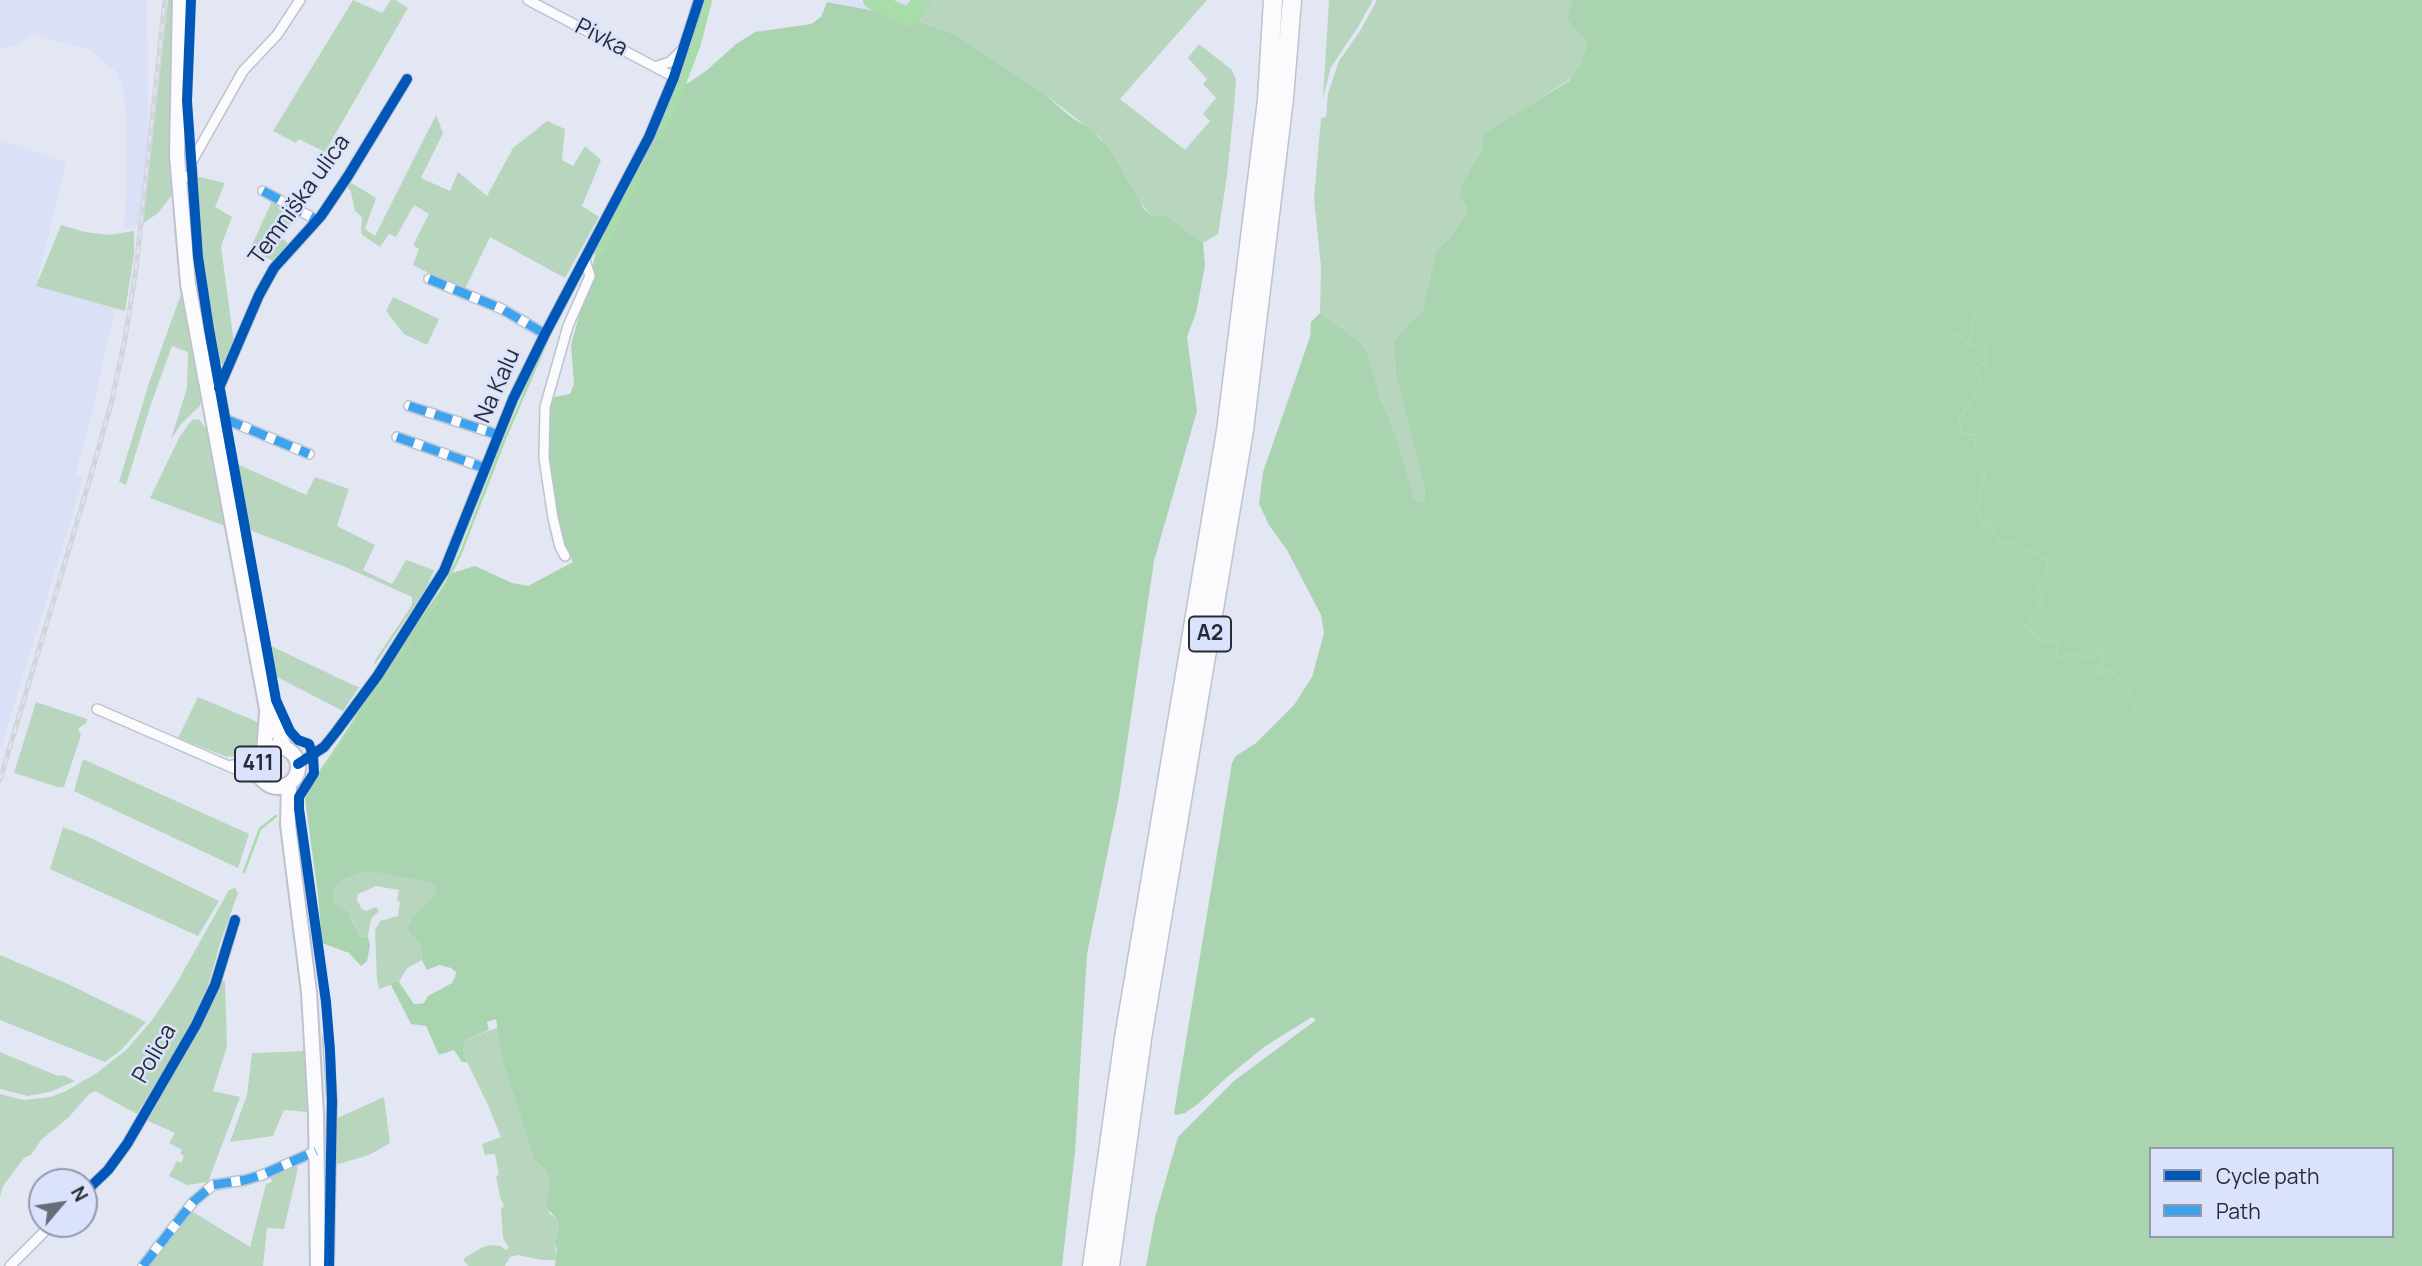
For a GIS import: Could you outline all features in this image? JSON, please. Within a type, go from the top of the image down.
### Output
[{"type":"highway","name":"A2","points":[[1092,1266],[1128,1012],[1226,431],[1267,100],[1273,0]]},
{"type":"highway","name":"A2","points":[[1110,1266],[1143,1032],[1244,430],[1284,98],[1292,0]]},
{"type":"main road","name":"411","points":[[180,0],[177,72],[185,177],[188,284],[214,392],[267,709],[285,748],[298,764],[296,775],[276,784]]},
{"type":"main road","name":"411","points":[[267,709],[262,756],[258,767],[276,784],[288,825],[309,992],[318,1266]]},
{"type":"main road","name":"411","points":[[262,756],[274,748],[285,748]]},
{"type":"street","points":[[185,177],[243,71],[277,35],[300,0]]},
{"type":"street","name":"Pivka","points":[[528,0],[674,77]]},
{"type":"street","name":"Na Kalu","points":[[298,764],[330,740],[378,675],[449,561],[485,468],[545,334],[649,137],[674,77],[699,0]]},
{"type":"street","points":[[657,66],[677,57],[685,44]]},
{"type":"street","name":"Temniška ulica","points":[[214,392],[274,268],[317,220],[348,176],[407,79]]},
{"type":"street","name":"Temniška ulica","points":[[263,191],[317,220]]},
{"type":"street","points":[[565,556],[553,518],[544,458],[545,407],[568,326],[590,276],[585,260]]},
{"type":"street","name":"Na Kalu","points":[[429,279],[502,309],[545,334]]},
{"type":"street","points":[[214,392],[225,419],[309,454]]},
{"type":"street","name":"Na Kalu","points":[[409,406],[499,435]]},
{"type":"street","points":[[397,437],[485,468]]},
{"type":"street","points":[[97,709],[276,784]]},
{"type":"street","points":[[229,766],[262,756]]},
{"type":"street","name":"Polica","points":[[98,1180],[127,1144],[196,1026],[215,985],[235,920]]},
{"type":"street","points":[[328,1038],[332,1101],[329,1266]]},
{"type":"street","points":[[143,1266],[193,1202],[213,1185],[253,1177],[316,1151]]},
{"type":"street","points":[[10,1266],[38,1238]]},
{"type":"shaded area","points":[[0,0],[147,0],[148,123],[152,147],[143,223],[124,230],[126,121],[123,88],[115,71],[90,50],[33,34],[16,45],[0,48]]},
{"type":"shaded area","points":[[822,0],[920,0],[909,17]]},
{"type":"shaded area","points":[[0,140],[66,162],[36,286],[115,308],[90,422],[75,475],[83,480],[0,751]]},
{"type":"green space","points":[[168,0],[174,0],[170,89],[172,195],[157,214],[143,223]]},
{"type":"green space","points":[[353,0],[382,13],[391,0],[408,8],[325,152],[299,139],[296,143],[273,131]]},
{"type":"green space","points":[[920,0],[1207,0],[1120,99],[1185,150],[1210,121],[1203,114],[1216,98],[1203,84],[1207,79],[1188,58],[1199,44],[1232,70],[1236,80],[1234,107],[1218,234],[1203,243],[1167,216],[1151,215],[1137,199],[1100,137],[1042,92],[956,35],[909,17]]},
{"type":"green space","points":[[1329,0],[1373,0],[1331,67],[1323,98]]},
{"type":"green space","points":[[1377,0],[1572,0],[1567,20],[1587,44],[1573,77],[1509,119],[1482,150],[1465,178],[1467,213],[1452,235],[1436,251],[1422,312],[1394,340],[1396,375],[1425,491],[1424,501],[1419,502],[1414,497],[1367,352],[1357,339],[1320,313],[1321,267],[1314,198],[1321,118],[1326,117],[1328,93],[1339,61]]},
{"type":"green space","points":[[1572,0],[2422,0],[2422,1266],[1146,1266],[1155,1217],[1178,1137],[1234,1081],[1316,1020],[1312,1017],[1264,1047],[1185,1113],[1174,1113],[1232,763],[1236,756],[1256,743],[1294,705],[1312,677],[1324,633],[1321,615],[1259,504],[1263,472],[1310,337],[1311,322],[1320,313],[1357,339],[1367,352],[1414,497],[1419,502],[1424,501],[1425,491],[1396,375],[1394,340],[1422,312],[1436,251],[1452,235],[1467,213],[1460,191],[1482,150],[1482,138],[1487,132],[1570,80],[1580,65],[1587,44],[1567,20]]},
{"type":"green space","points":[[827,2],[909,17],[956,35],[1042,92],[1071,117],[1091,129],[1108,147],[1144,209],[1151,215],[1167,216],[1203,243],[1205,266],[1196,313],[1187,337],[1197,411],[1154,561],[1119,797],[1087,954],[1075,1152],[1062,1266],[555,1266],[557,1250],[554,1242],[559,1228],[557,1219],[545,1206],[549,1186],[546,1171],[534,1159],[504,1066],[496,1019],[487,1022],[489,1030],[465,1040],[463,1049],[467,1062],[462,1062],[454,1050],[439,1055],[426,1026],[411,1024],[391,985],[399,982],[414,1004],[419,1004],[452,983],[455,977],[456,972],[451,968],[439,965],[427,970],[422,960],[421,944],[408,928],[413,917],[436,893],[435,888],[432,883],[367,871],[343,880],[334,889],[335,904],[347,911],[361,938],[368,936],[370,946],[367,961],[361,966],[349,953],[322,943],[305,799],[311,785],[452,573],[475,566],[512,583],[528,586],[573,562],[562,538],[550,498],[549,398],[570,394],[574,384],[571,345],[598,246],[655,138],[673,93],[755,32],[811,24],[821,17]]},
{"type":"green space","points":[[436,115],[443,133],[421,178],[450,191],[458,172],[487,196],[513,148],[547,121],[565,129],[562,160],[573,166],[585,146],[601,160],[582,206],[599,217],[565,278],[490,237],[464,291],[413,265],[419,249],[413,245],[429,214],[414,205],[396,237],[389,234],[380,247],[361,234],[362,217],[355,211],[347,186],[350,182],[376,198],[365,229],[375,236]]},
{"type":"green space","points":[[199,177],[225,183],[215,207],[232,217],[221,246],[234,344],[227,363],[223,365],[216,358],[201,255],[194,184]]},
{"type":"green space","points":[[273,199],[297,211],[282,238],[290,245],[275,262],[250,249]]},
{"type":"green space","points":[[61,225],[109,235],[134,231],[134,255],[125,311],[36,286]]},
{"type":"green space","points":[[181,294],[201,399],[200,406],[182,423],[171,439],[187,388],[188,352],[172,346],[126,485],[119,482],[149,383]]},
{"type":"green space","points":[[393,297],[439,319],[427,345],[404,334],[386,311]]},
{"type":"green space","points":[[199,419],[207,430],[225,526],[150,498],[180,436],[192,420]]},
{"type":"green space","points":[[235,463],[306,495],[315,477],[349,489],[337,526],[375,545],[363,570],[392,584],[406,560],[434,570],[426,589],[374,666],[375,660],[412,605],[412,597],[343,566],[247,529]]},
{"type":"green space","points":[[269,645],[359,687],[343,711],[275,676]]},
{"type":"green space","points":[[198,697],[260,723],[257,744],[246,755],[227,757],[178,738]]},
{"type":"green space","points":[[36,702],[87,719],[78,729],[81,735],[64,787],[14,773]]},
{"type":"green space","points":[[83,759],[249,834],[238,868],[74,791]]},
{"type":"green space","points":[[63,827],[219,901],[198,936],[50,869]]},
{"type":"green space","points":[[367,871],[433,883],[436,893],[413,917],[412,936],[421,943],[422,960],[407,968],[399,982],[379,989],[375,930],[380,921],[398,916],[399,890],[376,886],[358,894],[357,900],[361,908],[366,911],[376,907],[379,911],[371,919],[368,936],[361,938],[351,918],[335,904],[334,889],[343,880]]},
{"type":"green space","points":[[235,888],[238,893],[206,992],[183,1038],[137,1114],[95,1091],[89,1094],[69,1117],[41,1140],[31,1155],[24,1158],[3,1186],[0,1197],[0,1094],[24,1100],[50,1097],[97,1073],[126,1050],[153,1019],[175,986],[229,890]]},
{"type":"green space","points":[[0,955],[146,1022],[121,1050],[105,1062],[0,1020]]},
{"type":"green space","points":[[220,981],[225,981],[227,1046],[213,1091],[240,1097],[208,1182],[187,1185],[169,1176],[177,1161],[181,1163],[184,1156],[180,1153],[182,1150],[169,1143],[175,1133],[146,1120],[196,1033]]},
{"type":"green space","points":[[499,1027],[504,1066],[534,1159],[546,1171],[549,1213],[557,1219],[559,1228],[554,1242],[558,1260],[518,1255],[510,1257],[505,1266],[468,1266],[463,1259],[481,1248],[490,1245],[501,1246],[506,1250],[509,1248],[503,1238],[501,1209],[504,1206],[496,1176],[499,1175],[495,1154],[485,1155],[482,1144],[501,1137],[467,1062],[462,1044],[465,1040]]},
{"type":"green space","points":[[305,1051],[307,1112],[284,1110],[273,1136],[230,1142],[247,1095],[252,1053]]},
{"type":"green space","points":[[0,1052],[75,1081],[50,1092],[28,1096],[0,1089]]},
{"type":"green space","points":[[384,1097],[390,1143],[369,1155],[339,1164],[333,1160],[333,1120]]},
{"type":"green space","points":[[295,1164],[298,1168],[284,1229],[267,1228],[263,1266],[146,1266],[190,1210],[250,1247],[266,1184],[272,1182],[270,1175]]},
{"type":"waterway","points":[[655,131],[692,43],[703,0]]},
{"type":"waterway","points":[[872,0],[909,17],[922,0]]},
{"type":"waterway","points":[[598,246],[633,175]]},
{"type":"waterway","points":[[1974,315],[1970,344],[1986,349],[1986,362],[1976,369],[1981,384],[1959,420],[1962,434],[1976,435],[1975,447],[1964,457],[1985,474],[1977,510],[1983,524],[1991,522],[1994,532],[2003,544],[2019,541],[2021,549],[2048,559],[2046,575],[2037,587],[2042,601],[2026,626],[2042,641],[2057,643],[2057,659],[2073,653],[2091,659],[2101,649],[2103,659],[2098,668],[2099,675],[2108,668],[2124,685],[2134,701],[2133,714]]},
{"type":"waterway","points":[[1941,325],[1970,344]]},
{"type":"waterway","points":[[305,794],[435,605],[460,555],[504,441],[547,341]]},
{"type":"waterway","points":[[244,872],[260,829],[276,816]]},
{"type":"railway","points":[[0,780],[89,482],[111,404],[125,339],[136,269],[165,0]]},
{"type":"marked path","points":[[263,191],[317,220]]},
{"type":"marked path","points":[[429,279],[502,309],[545,334]]},
{"type":"marked path","points":[[409,406],[499,435]]},
{"type":"marked path","points":[[225,419],[309,454]]},
{"type":"marked path","points":[[397,437],[485,468]]},
{"type":"marked path","points":[[143,1266],[193,1202],[213,1185],[262,1175],[316,1151]]},
{"type":"cycle path","points":[[191,0],[187,101],[198,257],[209,329],[276,700],[290,731],[298,740],[309,744],[313,755],[314,773],[299,797],[299,809],[326,1002],[330,1051],[332,1101],[329,1266]]},
{"type":"cycle path","points":[[298,764],[324,747],[336,732],[378,675],[444,571],[513,399],[649,137],[674,77],[699,0]]},
{"type":"cycle path","points":[[219,388],[259,295],[274,268],[321,216],[407,79]]},
{"type":"cycle path","points":[[98,1180],[127,1144],[196,1025],[215,985],[235,920]]}]
